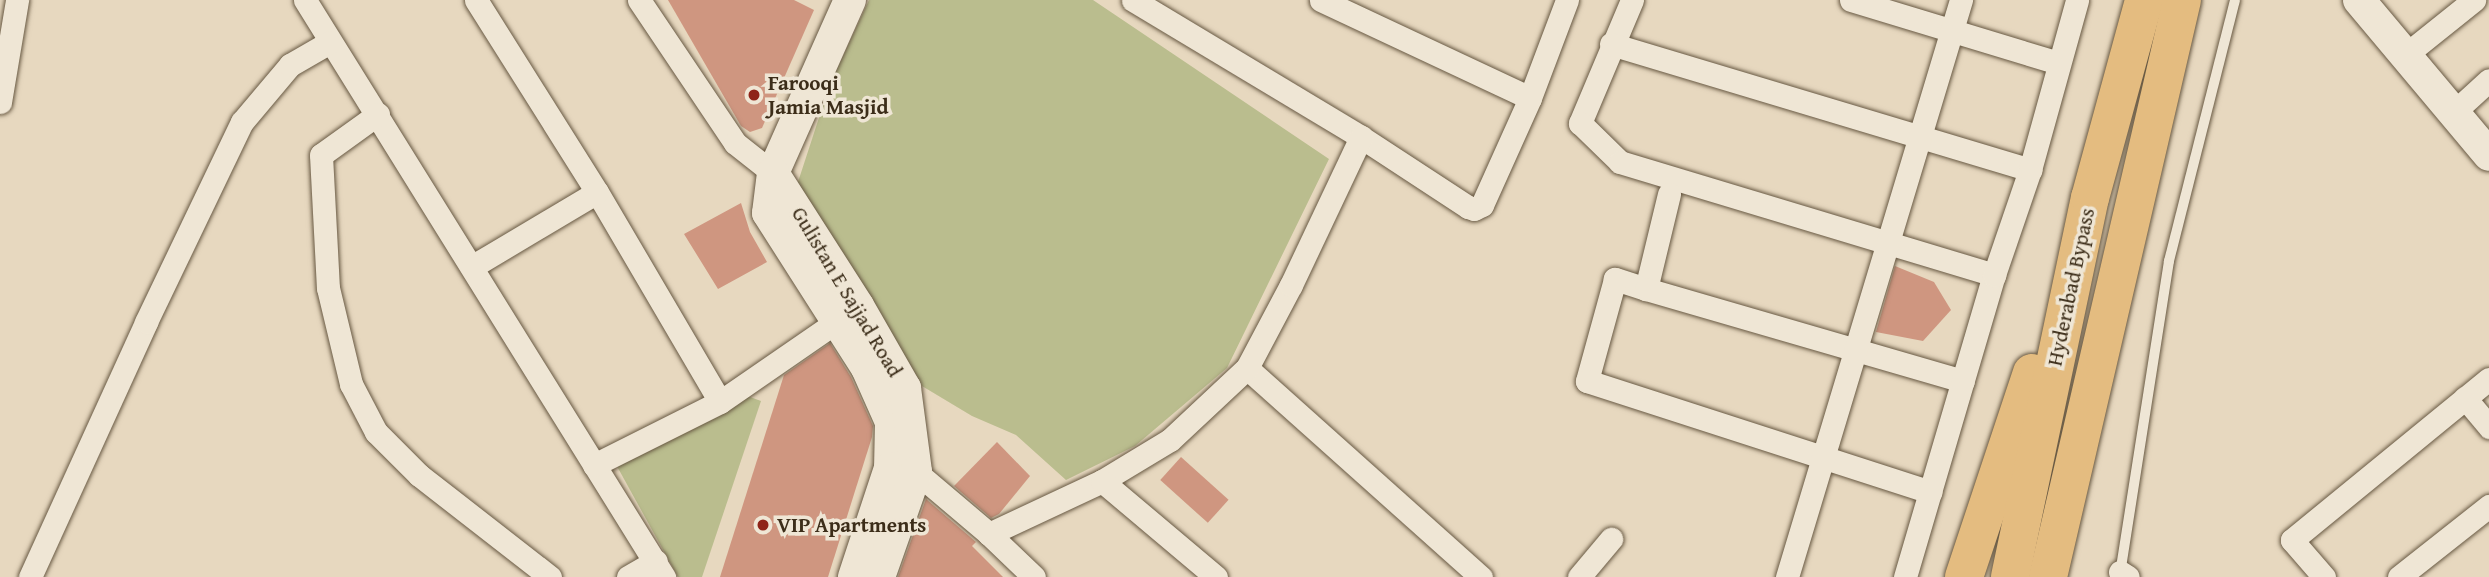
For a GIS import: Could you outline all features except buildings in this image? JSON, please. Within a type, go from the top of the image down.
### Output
[{"type":"highway","name":"Hyderabad Bypass","points":[[2010,577],[2090,198],[2144,0]]},
{"type":"highway","name":"Hyderabad Bypass","points":[[2048,577],[2182,0]]},
{"type":"highway","points":[[1964,577],[2090,198]]},
{"type":"street","points":[[0,102],[17,0]]},
{"type":"street","points":[[304,0],[473,266],[660,569],[628,577]]},
{"type":"street","points":[[476,0],[597,192],[720,402]]},
{"type":"street","points":[[639,0],[736,143],[773,173],[850,0]]},
{"type":"street","points":[[1133,0],[1361,137],[1474,209],[1482,205],[1530,98],[1567,0]]},
{"type":"street","points":[[1632,0],[1611,44],[1580,123],[1620,162],[1887,245],[1994,275]]},
{"type":"street","points":[[1851,0],[2059,63]]},
{"type":"street","points":[[1787,577],[1961,0]]},
{"type":"street","points":[[1905,577],[1994,275],[2030,170],[2077,0]]},
{"type":"street","points":[[2359,0],[2489,155]]},
{"type":"street","points":[[2404,56],[2470,1]]},
{"type":"street","points":[[1330,2],[1530,98]]},
{"type":"street","points":[[30,577],[146,322],[242,121],[290,65],[330,43]]},
{"type":"street","points":[[1611,44],[1919,139],[2030,170]]},
{"type":"street","points":[[2454,111],[2489,80]]},
{"type":"street","points":[[377,114],[321,155],[328,288],[351,384],[376,432],[419,475],[550,577]]},
{"type":"street","points":[[989,534],[1102,481],[1170,440],[1247,368],[1291,285],[1361,137]]},
{"type":"street","name":"Gulistan E Sajjad Road","points":[[773,173],[848,314],[867,368],[891,422],[890,468],[854,577]]},
{"type":"street","points":[[473,266],[597,192]]},
{"type":"street","points":[[1646,289],[1669,194]]},
{"type":"street","points":[[1931,492],[1587,381],[1615,279],[1963,382]]},
{"type":"street","points":[[594,465],[720,402],[848,314]]},
{"type":"street","name":"Gulistan E Sajjad Road","points":[[848,314],[905,388],[916,472],[878,577]]},
{"type":"street","points":[[1247,368],[1481,577]]},
{"type":"street","points":[[2324,577],[2292,540],[2489,379]]},
{"type":"street","points":[[2465,398],[2489,427]]},
{"type":"street","points":[[916,472],[989,534],[1034,577]]},
{"type":"street","points":[[1102,481],[1216,577]]},
{"type":"street","points":[[2399,577],[2489,506]]},
{"type":"street","points":[[1579,577],[1611,539]]},
{"type":"lane","points":[[2123,575],[2169,261],[2235,0]]},
{"type":"green space","points":[[869,0],[1093,0],[1329,159],[1227,368],[1135,446],[1066,480],[1016,435],[972,416],[922,386],[797,185],[830,84]]},
{"type":"green space","points":[[742,394],[761,401],[702,577],[678,577],[613,459]]},
{"type":"place","name":"Farooqi Jamia Masjid","points":[[754,95]]},
{"type":"place","name":"VIP Apartments","points":[[763,525]]}]
